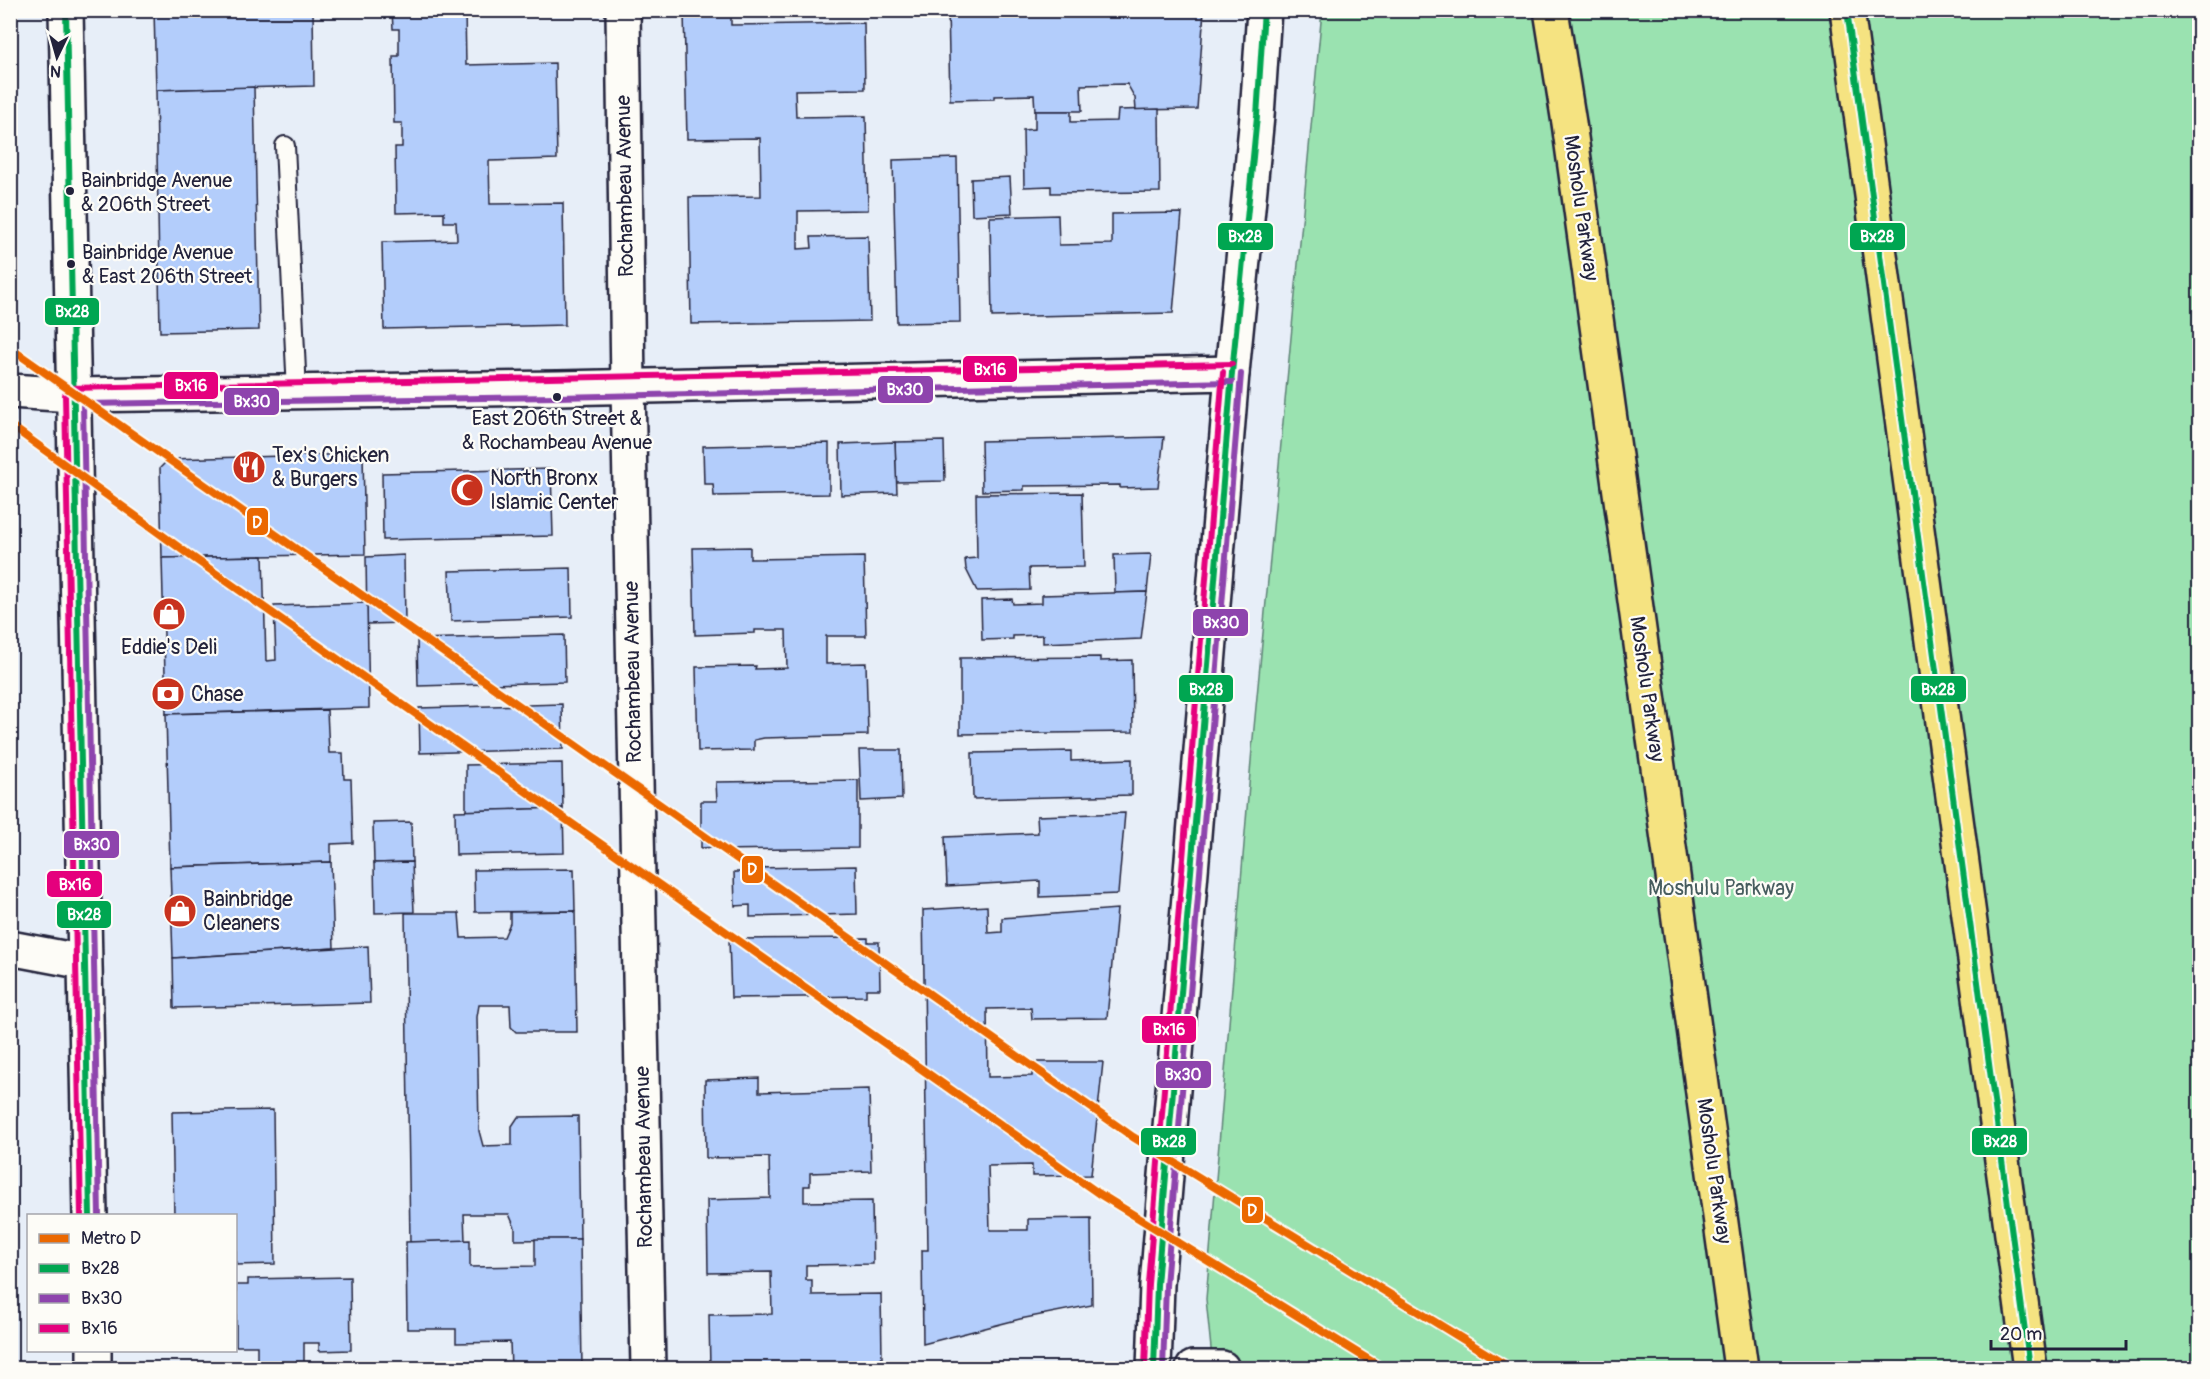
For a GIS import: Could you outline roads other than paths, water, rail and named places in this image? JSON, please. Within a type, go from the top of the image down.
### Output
[{"type":"main road","name":"Mosholu Parkway","points":[[1551,10],[1569,123],[1741,1368]]},
{"type":"main road","points":[[1847,10],[2030,1368]]},
{"type":"street","points":[[66,10],[90,1214]]},
{"type":"street","name":"Rochambeau Avenue","points":[[623,10],[628,387],[648,1368]]},
{"type":"street","points":[[1154,1368],[1157,1285],[1232,373],[1258,105],[1264,10]]},
{"type":"street","points":[[10,391],[74,395],[297,392],[1232,373]]},
{"type":"street","points":[[10,948],[84,962]]},
{"type":"street","points":[[94,1352],[94,1368]]},
{"type":"street","points":[[1193,1368],[1222,1368]]},
{"type":"lane","points":[[285,146],[297,392]]},
{"type":"metro line","name":"D","points":[[10,348],[1133,1137],[1510,1368]]},
{"type":"metro line","name":"D","points":[[10,425],[188,554],[1098,1193],[1382,1368]]},
{"type":"place","name":"Bainbridge Avenue & 206th Street","points":[[70,191]]},
{"type":"place","name":"Bainbridge Avenue & East 206th Street","points":[[71,264]]},
{"type":"place","name":"East 206th Street & & Rochambeau Avenue","points":[[557,397]]},
{"type":"place","name":"Tex's Chicken & Burgers","points":[[249,467]]},
{"type":"place","name":"North Bronx Islamic Center","points":[[467,490]]},
{"type":"place","name":"Eddie's Deli","points":[[169,614]]},
{"type":"place","name":"Chase","points":[[168,694]]},
{"type":"place","name":"Bainbridge Cleaners","points":[[180,911]]},
{"type":"park label","name":"Moshulu Parkway","points":[[1721,888]]}]
